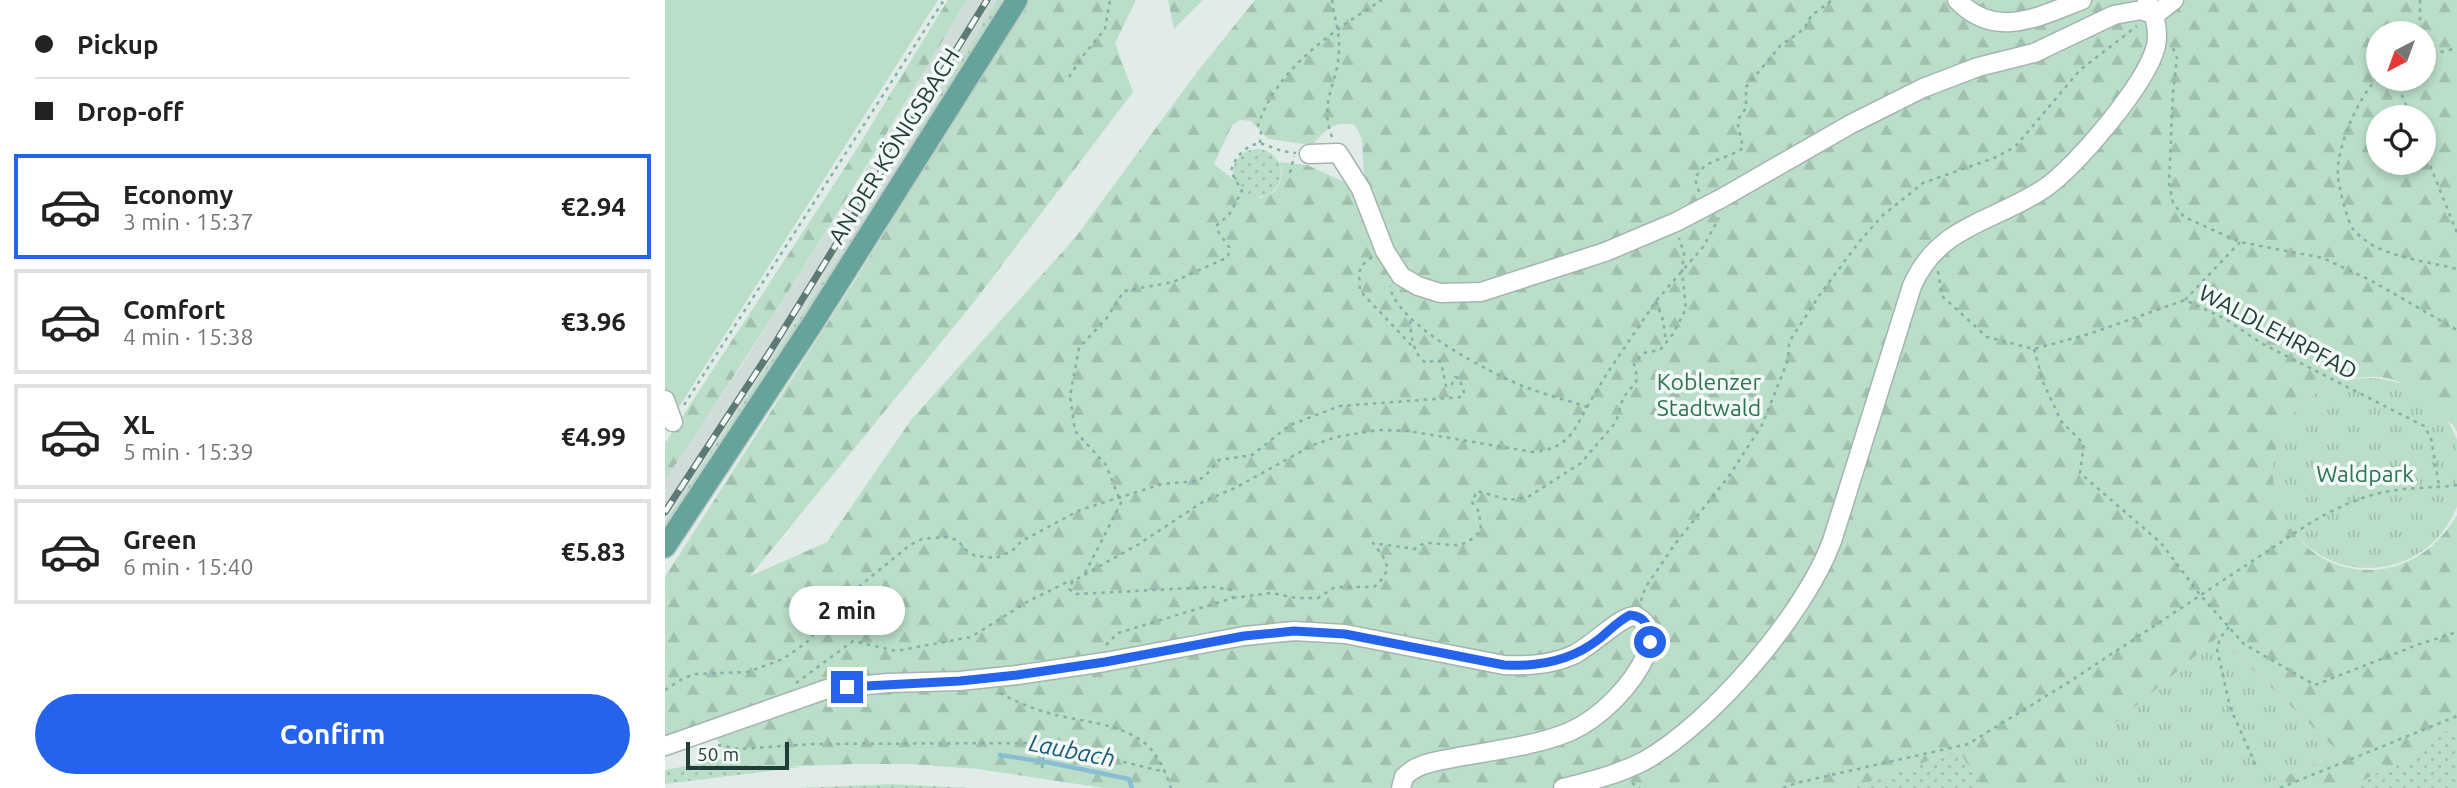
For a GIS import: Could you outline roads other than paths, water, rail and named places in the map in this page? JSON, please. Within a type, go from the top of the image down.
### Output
[{"type":"main road","name":"AN DER KÖNIGSBACH","points":[[665,547],[815,320],[1017,0]]},
{"type":"street","points":[[1957,0],[1978,17],[2004,23],[2033,18],[2082,0]]},
{"type":"street","points":[[1309,154],[1338,153],[1361,190],[1385,251],[1397,271],[1410,282],[1429,290],[1453,294],[1481,292],[1605,251],[1676,222],[1851,124],[1923,88],[1978,67],[2034,53],[2113,15],[2150,9],[2174,0]]},
{"type":"street","points":[[1563,788],[1621,771],[1643,761],[1667,745],[1710,710],[1745,673],[1785,623],[1811,585],[1830,548],[1912,286],[1921,267],[1951,236],[2032,196],[2068,169],[2140,79],[2156,43],[2150,9]]},
{"type":"street","points":[[665,400],[673,422]]},
{"type":"street","points":[[665,746],[827,689],[888,683],[976,680],[1105,662],[1204,642],[1294,631],[1345,634],[1504,665],[1530,666],[1552,662],[1590,646],[1624,618],[1636,616],[1644,621],[1650,635],[1647,652],[1628,683],[1590,719],[1570,732],[1416,767],[1404,777],[1401,788]]},
{"type":"waterway","name":"Laubach","points":[[1000,755],[1129,779],[1132,788]]},
{"type":"railway","points":[[665,512],[771,350],[987,0]]},
{"type":"park label","name":"Koblenzer Stadtwald","points":[[1709,395]]},
{"type":"park label","name":"Waldpark","points":[[2365,474]]}]
